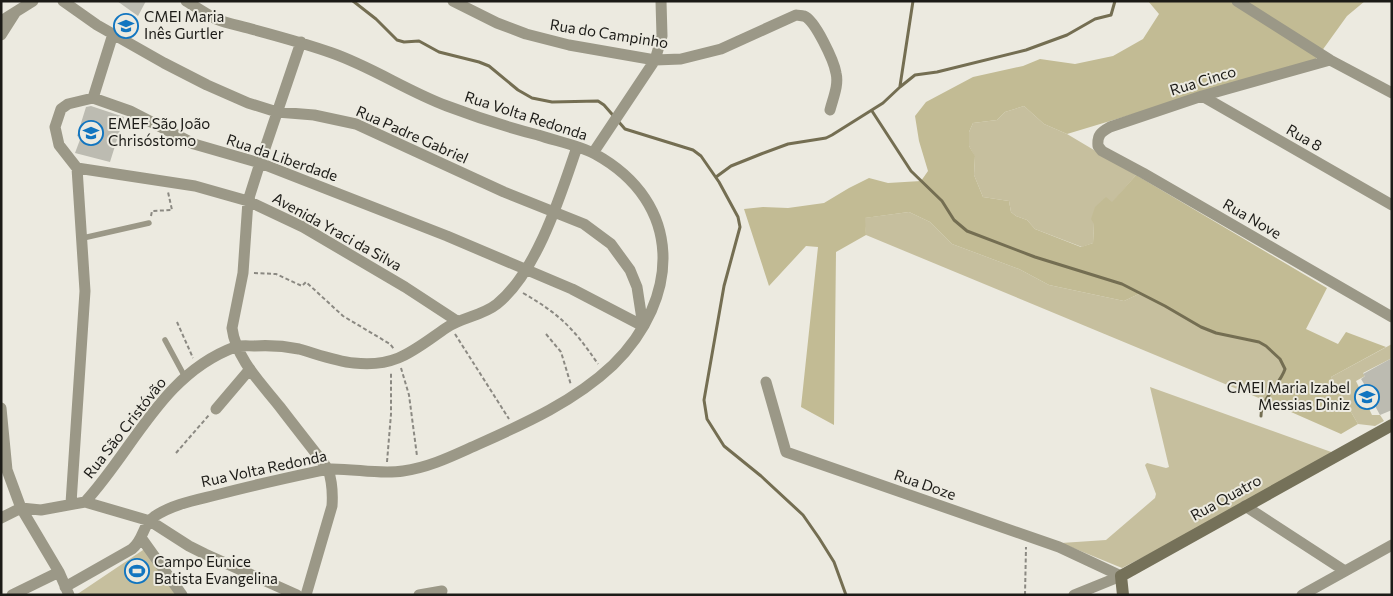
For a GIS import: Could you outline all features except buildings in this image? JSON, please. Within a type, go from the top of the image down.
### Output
[{"type":"street","points":[[1,21],[15,7],[33,1]]},
{"type":"street","name":"Rua Padre Gabriel","points":[[62,1],[113,34],[164,63],[206,85],[248,103],[277,112],[314,115],[356,124],[504,192],[584,224],[611,244],[622,257],[637,286],[643,326]]},
{"type":"street","name":"Rua Volta Redonda","points":[[150,521],[160,513],[192,501],[328,469],[348,468],[386,472],[418,468],[439,462],[515,428],[575,394],[604,372],[632,343],[643,326],[655,304],[663,276],[664,249],[654,215],[645,198],[636,185],[617,168],[593,153],[502,125],[446,105],[413,92],[357,63],[301,42],[217,20],[186,1]]},
{"type":"street","name":"Rua do Campinho","points":[[453,1],[497,23],[526,34],[569,45],[655,60],[681,59],[722,49],[796,15],[804,16],[827,47],[837,73],[836,89],[830,110]]},
{"type":"street","points":[[593,153],[655,60],[662,36],[661,1]]},
{"type":"street","points":[[1238,1],[1330,60],[1392,93]]},
{"type":"street","points":[[1,35],[15,7]]},
{"type":"street","points":[[71,504],[85,291],[83,238],[77,168],[59,145],[55,127],[61,109],[68,104],[93,98],[113,34]]},
{"type":"street","points":[[301,42],[248,201],[243,273],[232,328],[233,336],[250,369],[328,469],[332,481],[332,506],[306,595]]},
{"type":"street","name":"Rua Cinco","points":[[1098,146],[1097,139],[1101,132],[1110,127],[1202,96],[1330,60]]},
{"type":"street","name":"Rua 8","points":[[1202,96],[1392,205]]},
{"type":"street","name":"Rua da Liberdade","points":[[93,98],[130,111],[194,144],[260,163],[390,213],[572,289],[643,326]]},
{"type":"street","name":"Rua Nove","points":[[1098,146],[1102,151],[1392,318]]},
{"type":"street","name":"Rua São Cristóvão","points":[[85,502],[122,457],[157,406],[185,377],[197,366],[238,346],[272,345],[356,364],[374,364],[395,360],[415,350],[453,323],[496,305],[513,288],[546,232],[578,147]]},
{"type":"street","name":"Avenida Yraci da Silva","points":[[77,168],[195,186],[248,201],[303,227],[405,287],[453,323]]},
{"type":"street","points":[[216,409],[250,369]]},
{"type":"street","name":"Rua Doze","points":[[766,382],[786,452],[1059,546],[1121,576]]},
{"type":"street","points":[[1,408],[4,466],[21,508],[59,572],[67,591],[127,553],[139,543],[150,521]]},
{"type":"street","name":"Rua Quatro","points":[[1074,595],[1121,576],[1392,425]]},
{"type":"street","points":[[1,518],[21,508],[41,510],[85,502],[150,521],[197,550],[298,595]]},
{"type":"street","points":[[1245,506],[1345,571]]},
{"type":"street","points":[[142,539],[182,595]]},
{"type":"street","points":[[1302,595],[1392,545]]},
{"type":"street","points":[[12,595],[59,572]]},
{"type":"street","points":[[1121,576],[1123,595]]},
{"type":"street","points":[[419,595],[442,591]]},
{"type":"lane","points":[[83,238],[149,223]]},
{"type":"lane","points":[[165,340],[185,377]]},
{"type":"path","points":[[149,223],[152,211],[172,210],[167,182]]},
{"type":"path","points":[[243,273],[276,274],[302,286],[306,282],[343,316],[390,344],[409,395],[418,468]]},
{"type":"path","points":[[513,288],[547,307],[567,323],[578,335],[604,372]]},
{"type":"path","points":[[177,322],[197,366]]},
{"type":"path","points":[[453,323],[515,428]]},
{"type":"path","points":[[546,334],[561,352],[575,394]]},
{"type":"path","points":[[386,472],[395,360]]},
{"type":"path","points":[[176,453],[202,422],[216,409]]},
{"type":"path","points":[[1025,595],[1027,536]]},
{"type":"shaded area","points":[[1148,1],[1365,1],[1347,16],[1316,59],[1067,134],[1044,124],[1024,106],[1005,112],[997,120],[973,123],[969,132],[969,146],[975,156],[974,175],[983,197],[1009,201],[1011,212],[1027,220],[1035,229],[1081,247],[1093,243],[1094,224],[1091,219],[1095,207],[1106,197],[1112,202],[1136,175],[1327,288],[1306,329],[1338,344],[1346,332],[1386,347],[1331,377],[1358,424],[1341,434],[1266,401],[1283,375],[1285,368],[1281,360],[1262,344],[1253,340],[1216,334],[1188,321],[1141,293],[1124,301],[1049,285],[1019,269],[952,244],[930,222],[909,212],[865,218],[866,235],[836,252],[834,425],[801,407],[818,247],[806,246],[769,286],[744,209],[763,207],[788,208],[824,203],[869,178],[888,183],[921,181],[928,171],[919,141],[915,116],[926,102],[973,77],[1023,66],[1040,59],[1075,64],[1113,56],[1143,39],[1159,14]]},
{"type":"shaded area","points":[[1024,106],[1044,124],[1067,134],[1136,175],[1094,224],[1093,243],[1082,247],[1035,229],[1027,220],[1011,212],[1009,201],[983,197],[974,175],[975,157],[969,146],[969,132],[973,123],[997,120],[1005,112]]},
{"type":"shaded area","points":[[909,212],[930,222],[952,244],[1019,269],[1049,285],[1124,301],[1141,293],[1207,330],[1262,344],[1279,358],[1285,369],[1283,375],[1266,401],[866,235],[864,218]]},
{"type":"shaded area","points":[[1392,344],[1392,358],[1363,373],[1365,376],[1356,381],[1372,415],[1380,415],[1384,421],[1375,426],[1358,424],[1331,377]]},
{"type":"shaded area","points":[[1150,387],[1334,453],[1186,535],[1122,568],[1061,543],[1106,540],[1155,498],[1156,494],[1145,465],[1147,463],[1166,468],[1169,467]]},
{"type":"shaded area","name":"Campo Eunice Batista Evangelina","points":[[146,548],[180,595],[76,595]]},
{"type":"waterway","points":[[353,1],[376,19],[397,40],[404,42],[419,41],[439,52],[489,66],[518,90],[532,98],[552,102],[598,101],[604,105],[625,129],[693,150],[701,156],[719,182],[738,217],[740,227],[724,286],[704,400],[707,419],[724,446],[761,476],[803,515],[834,562],[846,595]]},
{"type":"waterway","points":[[900,86],[913,1]]},
{"type":"waterway","points":[[716,177],[731,166],[788,144],[826,138],[832,135],[883,103],[915,75],[937,72],[1026,50],[1067,35],[1095,19],[1111,15],[1115,1]]},
{"type":"waterway","points":[[872,111],[911,171],[942,201],[954,220],[967,231],[1035,257],[1122,284],[1201,327],[1216,333],[1259,342],[1266,346],[1280,359],[1285,369],[1283,375],[1267,397],[1261,416]]},
{"type":"place","name":"CMEI Maria Inês Gurtler","points":[[126,26]]},
{"type":"place","name":"EMEF São João Chrisóstomo","points":[[91,133]]},
{"type":"place","name":"CMEI Maria Izabel Messias Diniz","points":[[1367,397]]},
{"type":"place","name":"Campo Eunice Batista Evangelina","points":[[137,571]]}]
